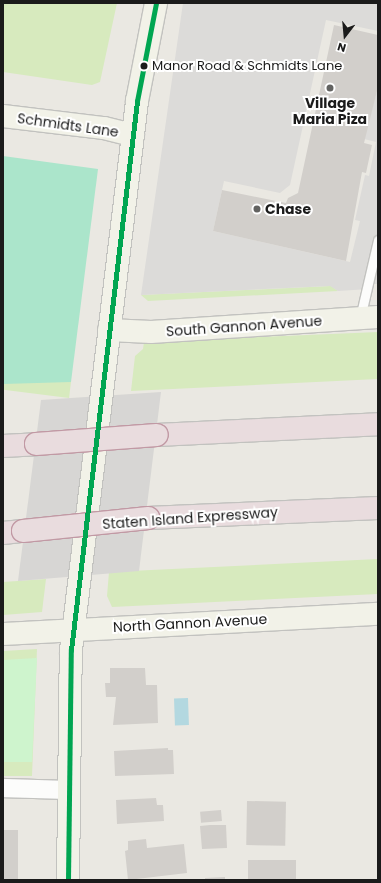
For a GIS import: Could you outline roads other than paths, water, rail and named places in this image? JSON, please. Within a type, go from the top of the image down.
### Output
[{"type":"highway","points":[[3,446],[157,435],[378,424]]},
{"type":"highway","name":"Staten Island Expressway","points":[[13,532],[148,518],[378,508]]},
{"type":"street","points":[[68,880],[67,790],[73,630],[133,135],[156,3]]},
{"type":"street","name":"Schmidts Lane","points":[[3,116],[104,128],[133,135]]},
{"type":"street","name":"South Gannon Avenue","points":[[109,330],[151,332],[369,318]]},
{"type":"street","name":"North Gannon Avenue","points":[[3,634],[378,614]]},
{"type":"street","points":[[3,788],[67,790]]},
{"type":"lane","points":[[369,318],[378,240]]},
{"type":"water","points":[[174,698],[188,698],[189,725],[175,725]]},
{"type":"place","name":"Manor Road & Schmidts Lane","points":[[144,66]]},
{"type":"place","name":"Village Maria Piza","points":[[330,88]]},
{"type":"place","name":"Chase","points":[[257,209]]}]
